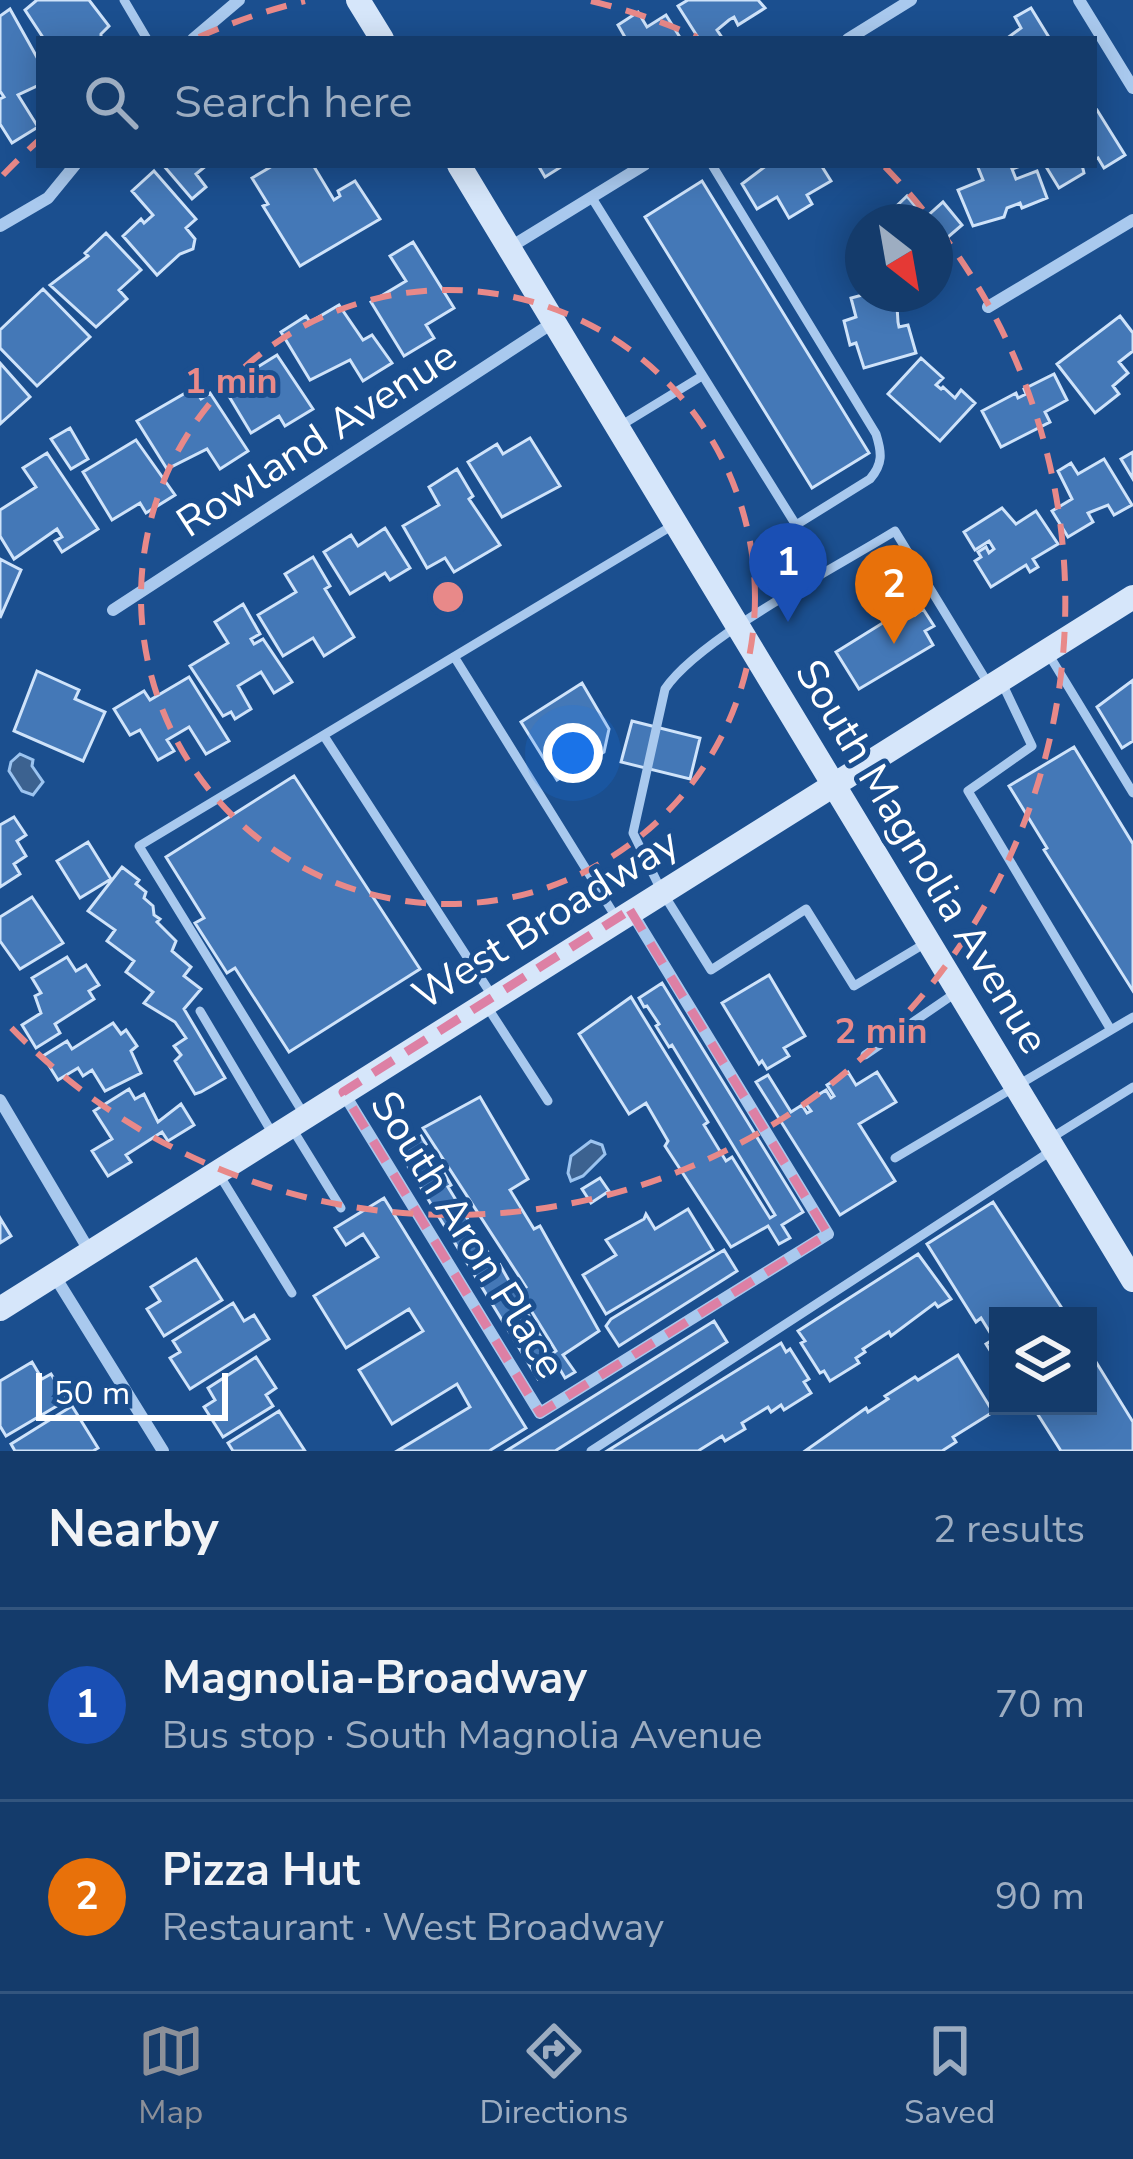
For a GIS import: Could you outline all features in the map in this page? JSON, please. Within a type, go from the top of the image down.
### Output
[{"type":"main road","points":[[358,0],[380,36]]},
{"type":"main road","name":"South Magnolia Avenue","points":[[461,168],[1133,1280]]},
{"type":"main road","name":"West Broadway","points":[[0,1309],[1133,597]]},
{"type":"street","points":[[197,36],[239,0]]},
{"type":"street","points":[[853,36],[911,0]]},
{"type":"street","points":[[1079,0],[1133,88]]},
{"type":"street","points":[[0,226],[48,198],[73,168]]},
{"type":"street","points":[[509,248],[636,168]]},
{"type":"street","points":[[988,307],[1133,220]]},
{"type":"street","name":"Rowland Avenue","points":[[113,610],[555,321]]},
{"type":"street","name":"South Aron Place","points":[[343,1092],[540,1413],[828,1234],[624,914]]},
{"type":"street","points":[[0,1100],[90,1252]]},
{"type":"street","points":[[54,1275],[163,1451]]},
{"type":"lane","points":[[124,0],[145,36]]},
{"type":"lane","points":[[592,198],[796,525],[870,479],[879,469],[881,451],[876,434],[714,168]]},
{"type":"lane","points":[[619,427],[702,376]]},
{"type":"lane","points":[[341,1208],[290,1126],[139,846],[676,523]]},
{"type":"lane","points":[[928,942],[854,986],[806,909],[711,970],[661,890],[633,833],[664,689],[677,670],[895,531],[1032,746],[968,791],[1111,1030]]},
{"type":"lane","points":[[1046,650],[1133,793]]},
{"type":"lane","points":[[455,658],[624,914]]},
{"type":"lane","points":[[324,736],[548,1101]]},
{"type":"lane","points":[[865,1055],[958,991]]},
{"type":"lane","points":[[200,1011],[290,1126]]},
{"type":"lane","points":[[895,1158],[1133,1017]]},
{"type":"lane","points":[[591,1451],[1133,1087]]},
{"type":"lane","points":[[218,1171],[292,1293]]},
{"type":"highlighted area","points":[[630,910],[828,1234],[540,1413],[343,1092]]},
{"type":"water","points":[[20,754],[33,760],[43,782],[33,795],[22,791],[9,771]]},
{"type":"water","points":[[591,1141],[602,1145],[605,1154],[571,1181],[571,1156]]},
{"type":"building","points":[[37,0],[89,0],[109,26],[101,36],[42,36],[25,10]]},
{"type":"building","points":[[688,0],[758,0],[765,8],[738,25],[734,17],[729,20],[717,30],[721,36],[697,36],[678,6]]},
{"type":"building","points":[[1031,8],[1048,36],[1010,36],[1021,28],[1015,17]]},
{"type":"building","points":[[10,9],[36,56],[36,86],[18,95],[36,128],[12,143],[0,124],[0,99],[4,97],[0,91],[0,16]]},
{"type":"building","points":[[638,12],[647,27],[666,15],[679,36],[624,36],[618,25]]},
{"type":"building","points":[[1097,110],[1125,155],[1104,168],[1098,158]]},
{"type":"building","points":[[166,168],[203,168],[196,174],[206,187],[192,199]]},
{"type":"building","points":[[269,168],[315,168],[334,200],[340,196],[338,191],[355,181],[380,219],[300,266],[263,206],[268,204],[252,178]]},
{"type":"building","points":[[763,168],[823,168],[831,181],[807,195],[812,204],[789,218],[777,197],[757,209],[742,184]]},
{"type":"building","points":[[978,168],[1015,168],[1016,179],[1037,171],[1047,198],[1022,208],[1020,203],[1007,208],[1004,217],[973,226],[958,190],[983,180]]},
{"type":"building","points":[[1047,168],[1083,168],[1084,173],[1059,188]]},
{"type":"building","points":[[154,171],[196,219],[186,228],[195,239],[193,249],[157,275],[123,236],[141,219],[144,223],[153,215],[132,191]]},
{"type":"building","points":[[702,181],[869,453],[812,488],[645,217]]},
{"type":"building","points":[[106,233],[141,270],[119,290],[127,299],[96,327],[50,285],[88,256],[85,253]]},
{"type":"building","points":[[413,242],[454,308],[426,325],[434,338],[404,356],[371,302],[406,281],[390,256]]},
{"type":"building","points":[[43,289],[90,337],[37,386],[0,348],[0,330]]},
{"type":"building","points":[[339,305],[363,340],[372,335],[392,363],[363,381],[350,360],[310,380],[281,332],[306,316],[310,322]]},
{"type":"building","points":[[855,312],[897,312],[899,327],[908,325],[916,353],[864,368],[856,343],[850,345],[844,321],[856,317]]},
{"type":"building","points":[[1120,316],[1133,333],[1133,351],[1119,362],[1128,373],[1113,386],[1119,394],[1095,413],[1057,364]]},
{"type":"building","points":[[277,355],[313,409],[285,426],[279,416],[251,433],[227,393],[244,383],[240,378]]},
{"type":"building","points":[[921,358],[943,378],[936,385],[955,398],[961,390],[975,403],[940,441],[888,394]]},
{"type":"building","points":[[0,363],[30,397],[0,424]]},
{"type":"building","points":[[1054,374],[1067,400],[1045,412],[1050,422],[1001,447],[982,411],[1016,393],[1018,398],[1026,394],[1024,389]]},
{"type":"building","points":[[194,388],[201,399],[210,393],[248,451],[220,469],[207,449],[167,469],[137,421]]},
{"type":"building","points":[[70,428],[88,459],[71,469],[51,439]]},
{"type":"building","points":[[530,438],[560,486],[502,517],[468,462],[497,444],[503,454]]},
{"type":"building","points":[[136,440],[175,495],[146,513],[140,503],[112,520],[83,472]]},
{"type":"building","points":[[1133,452],[1133,479],[1121,459]]},
{"type":"building","points":[[47,453],[98,529],[62,552],[55,541],[62,537],[57,529],[14,559],[0,536],[0,510],[36,487],[23,468]]},
{"type":"building","points":[[1104,459],[1132,505],[1114,515],[1108,505],[1088,513],[1093,522],[1068,537],[1052,511],[1072,499],[1058,471],[1071,463],[1078,474]]},
{"type":"building","points":[[457,469],[473,496],[469,499],[500,545],[454,572],[445,558],[427,568],[403,526],[439,505],[429,487]]},
{"type":"building","points":[[1002,508],[1016,524],[1036,511],[1058,544],[1033,559],[1038,567],[1030,572],[1026,565],[991,587],[975,561],[981,557],[978,552],[994,549],[989,541],[975,550],[964,532]]},
{"type":"building","points":[[385,528],[410,568],[390,580],[385,573],[350,594],[324,552],[351,535],[358,546]]},
{"type":"building","points":[[313,557],[330,586],[325,589],[354,637],[324,656],[313,638],[283,656],[258,615],[296,592],[285,574]]},
{"type":"building","points":[[0,559],[21,570],[0,618]]},
{"type":"building","points":[[243,604],[260,634],[251,639],[254,644],[263,639],[292,682],[274,693],[261,672],[238,686],[251,709],[235,719],[231,712],[223,716],[190,666],[228,643],[215,622]]},
{"type":"building","points":[[910,606],[915,615],[923,609],[934,626],[925,631],[933,645],[859,689],[836,652]]},
{"type":"building","points":[[37,671],[79,690],[75,699],[105,712],[83,761],[14,731]]},
{"type":"building","points":[[189,677],[229,741],[206,754],[189,727],[167,740],[174,751],[158,760],[140,730],[130,735],[114,709],[144,691],[150,700]]},
{"type":"building","points":[[1133,680],[1133,741],[1122,748],[1097,707]]},
{"type":"building","points":[[582,683],[609,729],[604,752],[557,780],[521,722]]},
{"type":"building","points":[[632,721],[700,738],[690,779],[621,762]]},
{"type":"building","points":[[1074,747],[1133,844],[1133,991],[1009,786]]},
{"type":"building","points":[[294,776],[420,969],[289,1052],[235,968],[227,973],[195,923],[204,918],[166,857]]},
{"type":"building","points":[[14,817],[26,835],[17,841],[26,856],[14,864],[20,874],[0,887],[0,825]]},
{"type":"building","points":[[88,842],[111,879],[80,898],[57,861]]},
{"type":"building","points":[[122,867],[139,880],[136,884],[146,892],[144,898],[153,906],[160,919],[157,922],[176,941],[172,951],[191,967],[184,976],[201,989],[184,1009],[225,1078],[201,1092],[195,1094],[175,1061],[181,1055],[174,1046],[186,1038],[175,1022],[144,1003],[153,992],[126,972],[134,961],[107,941],[115,930],[88,911]]},
{"type":"building","points":[[32,897],[63,943],[20,969],[0,941],[0,917]]},
{"type":"building","points":[[67,957],[76,971],[86,965],[99,985],[89,991],[94,999],[55,1024],[60,1033],[36,1048],[22,1025],[41,1013],[35,996],[41,993],[32,978]]},
{"type":"building","points":[[769,975],[805,1036],[784,1048],[789,1056],[767,1069],[762,1061],[759,1064],[722,1003]]},
{"type":"building","points":[[662,983],[803,1212],[782,1225],[790,1238],[779,1244],[768,1226],[731,1247],[665,1146],[668,1141],[646,1103],[629,1114],[579,1034],[631,997],[708,1122],[704,1125],[726,1161],[732,1157],[770,1218],[775,1215],[639,998]]},
{"type":"building","points":[[113,1023],[121,1034],[126,1030],[137,1046],[131,1051],[141,1073],[105,1091],[92,1070],[83,1076],[78,1068],[58,1080],[43,1056],[67,1041],[72,1049]]},
{"type":"building","points":[[848,1072],[856,1085],[877,1072],[896,1102],[859,1124],[895,1181],[840,1215],[756,1082],[768,1075],[791,1112],[802,1105],[807,1113],[811,1111],[805,1103],[826,1090],[834,1096],[827,1085]]},
{"type":"building","points":[[129,1089],[135,1099],[144,1094],[158,1122],[181,1104],[194,1125],[168,1141],[162,1132],[126,1155],[131,1162],[108,1176],[92,1151],[112,1139],[94,1111]]},
{"type":"building","points":[[480,1097],[528,1179],[510,1190],[534,1229],[540,1226],[599,1331],[563,1355],[575,1372],[565,1378],[558,1366],[538,1379],[398,1150],[421,1136],[551,1355],[556,1351],[519,1291],[526,1287],[423,1128]]},
{"type":"building","points":[[600,1178],[609,1191],[591,1203],[582,1189]]},
{"type":"building","points":[[384,1198],[526,1428],[489,1451],[397,1451],[470,1407],[457,1384],[392,1424],[359,1370],[423,1331],[409,1309],[346,1348],[314,1296],[378,1257],[363,1234],[346,1245],[335,1228]]},
{"type":"building","points":[[993,1202],[1061,1307],[989,1307],[989,1331],[981,1318],[976,1322],[927,1244]]},
{"type":"building","points":[[688,1209],[713,1250],[606,1314],[583,1275],[616,1255],[606,1240],[646,1214],[655,1229]]},
{"type":"building","points":[[0,1218],[11,1236],[0,1243]]},
{"type":"building","points":[[724,1250],[737,1271],[619,1346],[606,1326],[611,1319]]},
{"type":"building","points":[[918,1254],[951,1299],[938,1307],[935,1303],[891,1336],[889,1332],[863,1349],[856,1358],[859,1363],[830,1381],[824,1371],[820,1373],[798,1331]]},
{"type":"building","points":[[196,1259],[222,1300],[164,1336],[147,1309],[160,1301],[151,1287]]},
{"type":"building","points":[[233,1303],[244,1321],[254,1315],[269,1339],[190,1389],[170,1358],[180,1352],[173,1341]]},
{"type":"building","points":[[714,1321],[727,1342],[555,1451],[506,1451]]},
{"type":"building","points":[[781,1343],[809,1379],[804,1382],[811,1393],[784,1410],[781,1405],[771,1412],[768,1407],[742,1423],[745,1429],[698,1451],[607,1451]]},
{"type":"building","points":[[958,1355],[989,1405],[989,1414],[953,1437],[956,1442],[942,1451],[805,1451],[915,1377],[918,1380]]},
{"type":"building","points":[[256,1357],[276,1388],[266,1395],[273,1406],[223,1437],[204,1407],[215,1400],[208,1388]]},
{"type":"building","points":[[32,1362],[42,1379],[51,1374],[67,1400],[6,1436],[0,1426],[0,1381]]},
{"type":"building","points":[[1097,1364],[1133,1422],[1133,1451],[1061,1451],[1038,1415],[1097,1415]]},
{"type":"building","points":[[72,1406],[98,1448],[15,1451],[11,1444]]},
{"type":"building","points":[[279,1411],[305,1451],[233,1451],[228,1443]]},
{"type":"place","name":"Magnolia-Broadway","points":[[788,622]]},
{"type":"place","name":"Pizza Hut","points":[[894,644]]}]
